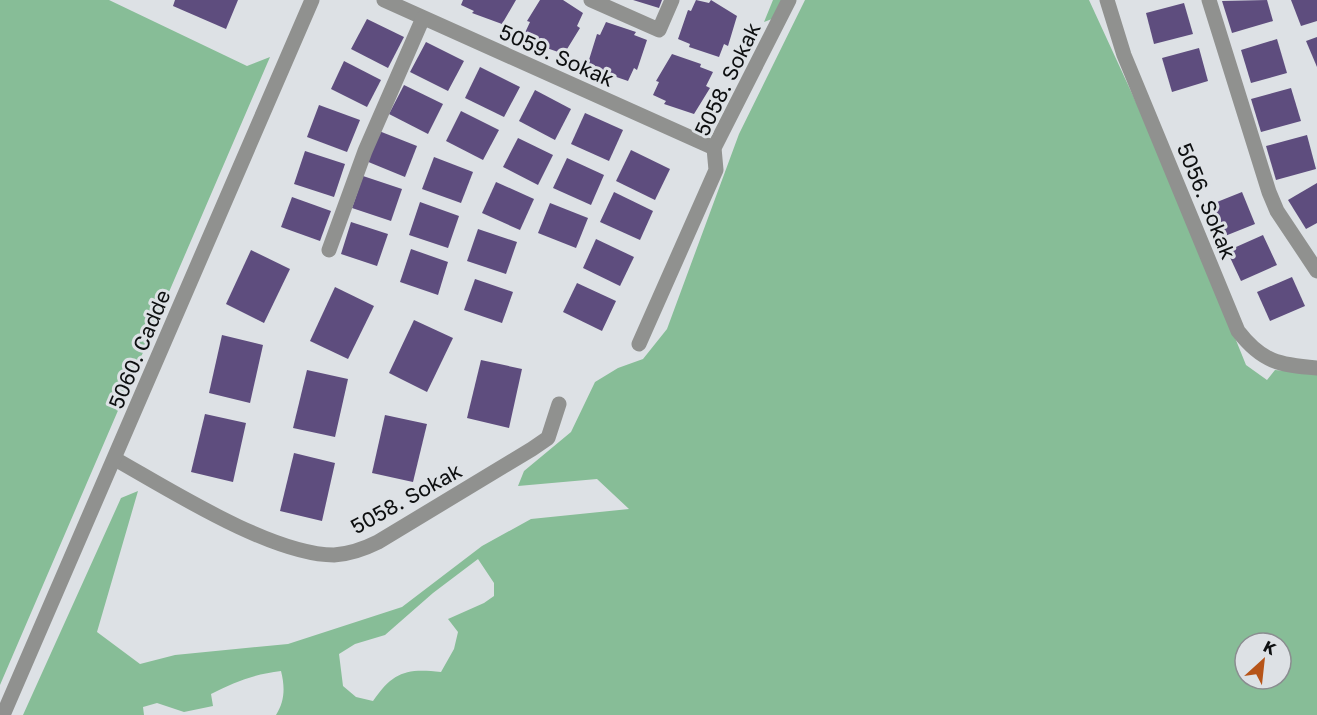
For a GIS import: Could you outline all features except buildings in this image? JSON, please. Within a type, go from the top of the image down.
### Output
[{"type":"street","name":"5060. Cadde","points":[[3,715],[312,0]]},
{"type":"street","name":"5059. Sokak","points":[[384,0],[714,148]]},
{"type":"street","points":[[591,0],[659,30],[672,0]]},
{"type":"street","name":"5058. Sokak","points":[[639,344],[716,170],[714,148],[789,0]]},
{"type":"street","name":"5056. Sokak","points":[[1107,0],[1124,55],[1238,331],[1260,356],[1278,364],[1317,368]]},
{"type":"street","points":[[1209,0],[1269,192],[1277,211],[1317,271]]},
{"type":"street","points":[[329,250],[365,151],[423,18]]},
{"type":"street","name":"5058. Sokak","points":[[115,459],[210,512],[285,546],[335,555],[359,551],[378,542],[532,449],[548,438],[559,404]]},
{"type":"green space","points":[[0,0],[109,0],[247,66],[270,57],[0,685]]},
{"type":"green space","points":[[773,0],[782,0],[772,19],[764,22]]},
{"type":"green space","points":[[805,0],[1089,0],[1169,174],[1246,365],[1267,380],[1275,370],[1317,374],[1317,715],[276,715],[283,694],[281,671],[253,676],[228,686],[211,694],[213,706],[184,712],[157,703],[143,707],[144,715],[23,715],[121,498],[138,491],[97,632],[140,664],[175,655],[288,644],[402,607],[482,546],[531,519],[629,509],[597,479],[518,486],[524,471],[571,432],[595,382],[618,368],[643,359],[667,329],[739,134]],"holes":[[[478,559],[494,583],[494,596],[448,619],[458,632],[454,649],[441,672],[418,671],[401,674],[387,684],[373,701],[356,697],[343,686],[339,654],[355,644],[385,635],[433,593]]]}]
